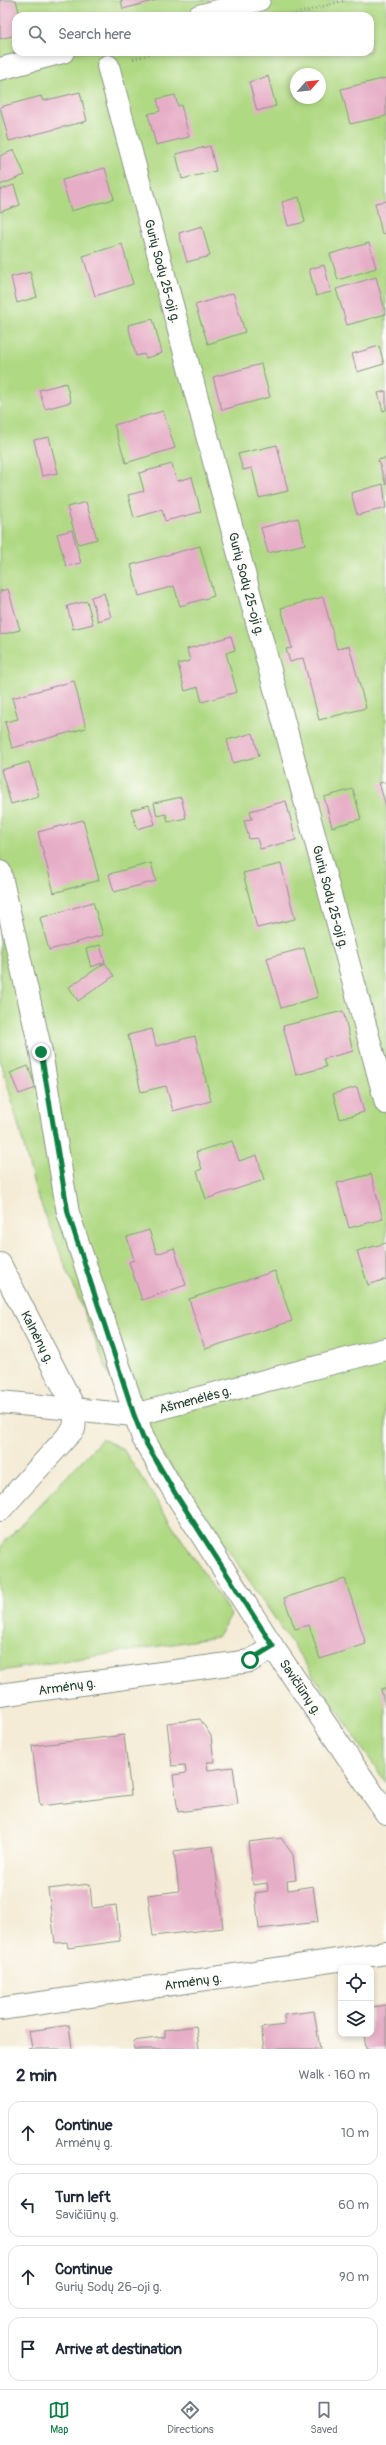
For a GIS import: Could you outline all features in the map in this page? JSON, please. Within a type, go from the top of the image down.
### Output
[{"type":"street","points":[[213,12],[259,0]]},
{"type":"street","points":[[0,69],[48,56]]},
{"type":"street","name":"Gurių Sodų 25-oji g.","points":[[108,66],[386,1103]]},
{"type":"street","name":"Savičiūnų g.","points":[[0,872],[41,1052],[68,1213],[134,1415],[143,1438],[175,1493],[273,1646],[386,1813]]},
{"type":"street","name":"Kalnėnų g.","points":[[0,1264],[76,1411]]},
{"type":"street","name":"Ašmenėlės g.","points":[[0,1402],[76,1411],[134,1415],[386,1349]]},
{"type":"street","points":[[0,1510],[74,1429],[76,1411]]},
{"type":"street","name":"Armėnų g.","points":[[0,1696],[250,1660],[273,1646]]},
{"type":"street","name":"Armėnų g.","points":[[0,2009],[386,1953]]},
{"type":"path","points":[[302,12],[346,0]]},
{"type":"green space","points":[[0,0],[386,0],[386,1783],[188,1490],[115,1390],[36,1192],[4,1071],[0,1063]]},
{"type":"green space","points":[[102,1439],[123,1449],[231,1615],[217,1637],[0,1671],[0,1547]]},
{"type":"building","points":[[0,0],[16,0],[19,12],[12,12],[12,36],[0,39]]},
{"type":"building","points":[[121,0],[157,0],[123,9]]},
{"type":"building","points":[[268,76],[276,106],[257,111],[249,82]]},
{"type":"building","points":[[386,78],[386,116],[350,124],[341,89]]},
{"type":"building","points":[[80,92],[87,121],[9,141],[0,107],[41,96],[43,101]]},
{"type":"building","points":[[175,95],[178,106],[181,105],[189,137],[156,145],[148,114],[160,111],[157,99]]},
{"type":"building","points":[[210,146],[216,171],[182,179],[176,154]]},
{"type":"building","points":[[14,150],[25,175],[0,185],[0,156]]},
{"type":"building","points":[[105,168],[114,199],[71,211],[62,180]]},
{"type":"building","points":[[14,185],[20,205],[0,212],[0,190]]},
{"type":"building","points":[[299,197],[305,222],[288,226],[282,202]]},
{"type":"building","points":[[386,201],[386,233],[382,234],[375,203]]},
{"type":"building","points":[[202,226],[210,256],[187,262],[179,233]]},
{"type":"building","points":[[369,243],[376,268],[338,280],[330,254]]},
{"type":"building","points":[[122,244],[133,284],[95,296],[83,256]]},
{"type":"building","points":[[324,265],[331,292],[316,296],[309,269]]},
{"type":"building","points":[[30,272],[37,297],[17,303],[11,277]]},
{"type":"building","points":[[376,277],[386,314],[347,325],[336,289]]},
{"type":"building","points":[[233,293],[245,332],[208,344],[195,305]]},
{"type":"building","points":[[153,319],[162,353],[146,358],[144,354],[136,356],[128,325]]},
{"type":"building","points":[[379,346],[384,364],[357,372],[352,354]]},
{"type":"building","points":[[261,364],[270,397],[222,410],[213,377]]},
{"type":"building","points":[[66,383],[71,402],[45,409],[39,390]]},
{"type":"building","points":[[386,391],[386,410],[383,411],[378,393]]},
{"type":"building","points":[[163,411],[175,448],[126,463],[114,425]]},
{"type":"building","points":[[49,437],[58,473],[42,476],[34,440]]},
{"type":"building","points":[[277,445],[288,491],[259,498],[252,468],[243,470],[238,454]]},
{"type":"building","points":[[386,458],[386,485],[378,460]]},
{"type":"building","points":[[172,464],[177,481],[192,477],[201,512],[165,521],[162,510],[134,518],[128,495],[144,491],[139,473]]},
{"type":"building","points":[[383,484],[386,508],[357,515],[351,493]]},
{"type":"building","points":[[86,502],[97,539],[78,544],[67,507]]},
{"type":"building","points":[[298,518],[305,544],[268,553],[261,528]]},
{"type":"building","points":[[72,530],[81,563],[66,566],[57,534]]},
{"type":"building","points":[[200,546],[214,596],[180,606],[174,586],[139,596],[131,565]]},
{"type":"building","points":[[8,589],[20,630],[0,635],[0,591]]},
{"type":"building","points":[[104,593],[111,617],[98,621],[91,597]]},
{"type":"building","points":[[323,597],[337,649],[349,646],[366,708],[319,720],[303,658],[290,662],[286,649],[292,648],[281,608]]},
{"type":"building","points":[[87,601],[93,624],[73,629],[67,606]]},
{"type":"building","points":[[231,636],[235,650],[226,653],[237,692],[202,702],[198,687],[185,691],[178,664],[190,661],[187,649]]},
{"type":"building","points":[[74,681],[86,728],[12,748],[5,722],[18,719],[12,698]]},
{"type":"building","points":[[253,733],[259,756],[233,763],[227,740]]},
{"type":"building","points":[[29,762],[39,796],[11,804],[1,770]]},
{"type":"building","points":[[386,782],[386,806],[379,783]]},
{"type":"building","points":[[353,789],[361,819],[332,827],[324,797]]},
{"type":"building","points":[[181,797],[186,818],[168,822],[166,814],[157,816],[154,803]]},
{"type":"building","points":[[286,801],[296,840],[260,849],[257,838],[249,839],[244,820],[252,819],[250,811]]},
{"type":"building","points":[[149,805],[155,824],[137,829],[131,810]]},
{"type":"building","points":[[83,820],[99,880],[54,893],[38,832]]},
{"type":"building","points":[[151,863],[156,881],[114,892],[109,874]]},
{"type":"building","points":[[281,864],[295,919],[257,928],[243,873]]},
{"type":"building","points":[[93,902],[103,935],[49,950],[40,918]]},
{"type":"building","points":[[100,945],[105,962],[91,967],[86,949]]},
{"type":"building","points":[[304,948],[318,997],[281,1008],[267,958]]},
{"type":"building","points":[[105,963],[114,976],[78,1001],[69,987]]},
{"type":"building","points":[[343,1011],[353,1051],[323,1059],[326,1067],[296,1075],[283,1026]]},
{"type":"building","points":[[152,1029],[156,1046],[195,1036],[211,1101],[173,1111],[166,1086],[141,1092],[128,1035]]},
{"type":"building","points":[[28,1066],[36,1088],[19,1094],[10,1073]]},
{"type":"building","points":[[357,1087],[364,1112],[340,1119],[333,1094]]},
{"type":"building","points":[[232,1141],[239,1161],[257,1155],[264,1180],[206,1199],[197,1171],[202,1169],[196,1152]]},
{"type":"building","points":[[371,1174],[383,1219],[349,1228],[337,1183]]},
{"type":"building","points":[[149,1230],[157,1254],[174,1248],[186,1285],[142,1300],[129,1262],[134,1260],[127,1237]]},
{"type":"building","points":[[386,1243],[386,1279],[368,1285],[357,1251]]},
{"type":"building","points":[[275,1271],[292,1321],[205,1349],[189,1299]]},
{"type":"building","points":[[345,1579],[366,1644],[320,1659],[309,1625],[295,1629],[284,1598]]},
{"type":"building","points":[[386,1688],[386,1707],[385,1707],[381,1689]]},
{"type":"building","points":[[200,1719],[211,1736],[214,1762],[207,1762],[208,1770],[233,1767],[238,1804],[178,1812],[173,1775],[186,1773],[185,1765],[172,1766],[167,1723]]},
{"type":"building","points":[[124,1735],[131,1795],[40,1806],[32,1746]]},
{"type":"building","points":[[281,1838],[293,1855],[296,1880],[287,1881],[288,1890],[313,1886],[318,1922],[259,1929],[255,1893],[268,1891],[267,1883],[253,1885],[248,1842]]},
{"type":"building","points":[[213,1846],[223,1928],[153,1936],[148,1895],[179,1891],[174,1851]]},
{"type":"building","points":[[90,1884],[92,1908],[116,1905],[120,1941],[68,1948],[67,1942],[55,1943],[48,1889]]},
{"type":"building","points":[[386,2005],[386,2049],[366,2049],[364,2037],[374,2037],[374,2007]]},
{"type":"building","points":[[314,2011],[320,2049],[264,2049],[261,2028],[285,2025],[284,2015]]},
{"type":"building","points":[[69,2025],[72,2049],[28,2049],[32,2048],[29,2031]]},
{"type":"building","points":[[196,2026],[199,2049],[134,2049],[133,2041],[165,2037],[165,2030]]},
{"type":"route","points":[[41,1052],[68,1213],[134,1415],[143,1438],[175,1493],[273,1646],[250,1660]]}]
